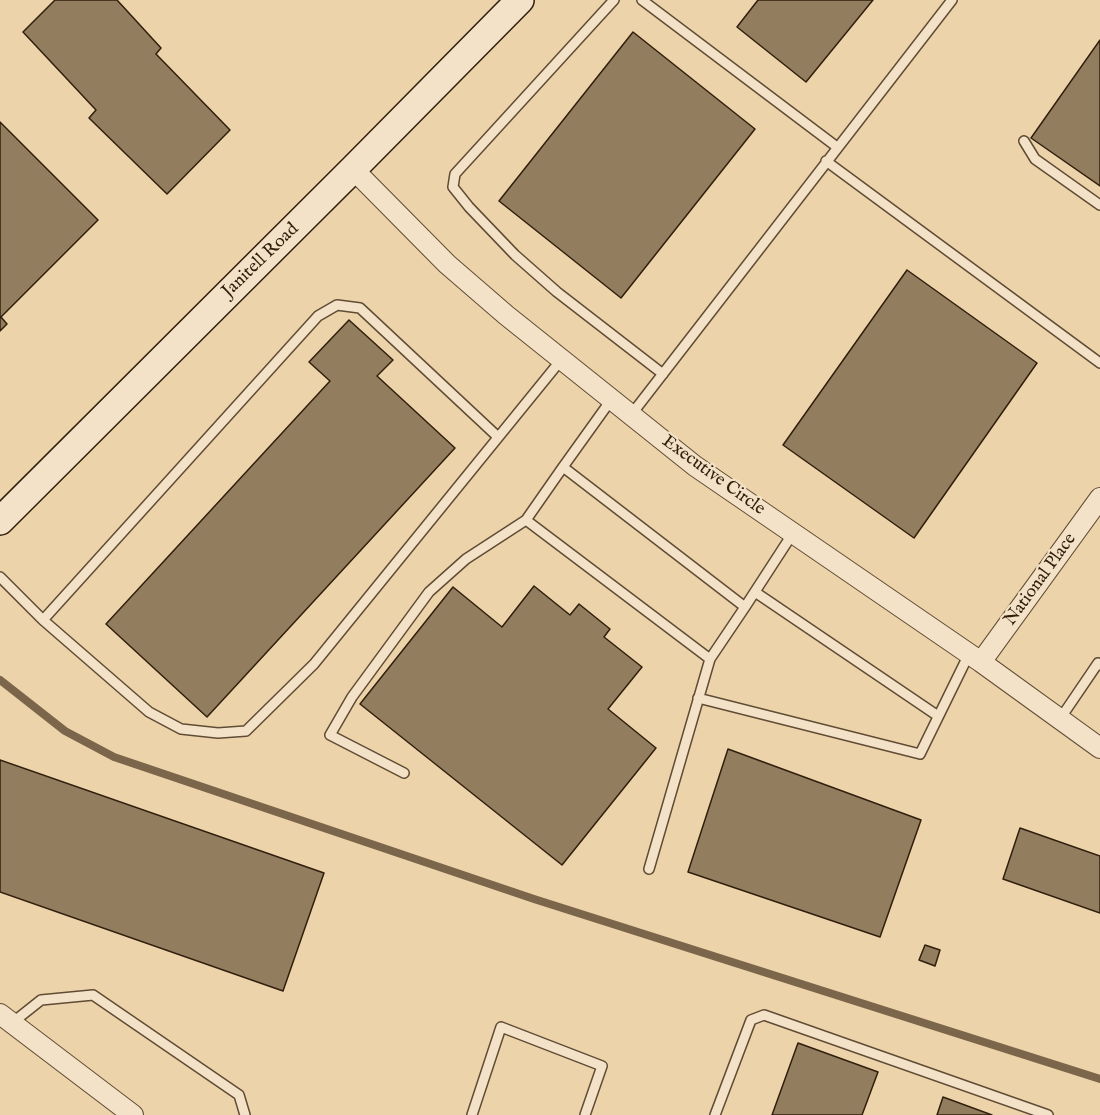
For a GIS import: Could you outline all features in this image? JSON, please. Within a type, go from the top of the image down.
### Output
[{"type":"street","name":"Janitell Road","points":[[0,521],[520,0]]},
{"type":"street","name":"Executive Circle","points":[[353,169],[447,264],[561,360],[696,466],[975,658],[1100,748]]},
{"type":"street","name":"National Place","points":[[975,658],[1100,498]]},
{"type":"street","points":[[6,1018],[133,1115]]},
{"type":"lane","points":[[614,0],[455,174],[453,187],[515,255],[557,292],[663,374]]},
{"type":"lane","points":[[631,415],[952,0]]},
{"type":"lane","points":[[645,1],[837,147]]},
{"type":"lane","points":[[1024,141],[1035,159],[1100,205]]},
{"type":"lane","points":[[826,161],[1100,363]]},
{"type":"lane","points":[[43,620],[318,316],[337,304],[360,308],[498,437]]},
{"type":"lane","points":[[0,577],[43,620],[149,712],[181,729],[218,733],[246,731],[314,664],[561,360]]},
{"type":"lane","points":[[404,773],[330,735],[352,697],[429,592],[466,559],[526,520],[611,400]]},
{"type":"lane","points":[[563,467],[746,607]]},
{"type":"lane","points":[[526,520],[710,659]]},
{"type":"lane","points":[[649,869],[710,659],[793,533]]},
{"type":"lane","points":[[755,592],[938,716]]},
{"type":"lane","points":[[699,698],[920,754],[938,716],[975,658]]},
{"type":"lane","points":[[1060,719],[1098,663],[1100,665]]},
{"type":"lane","points":[[6,1018],[41,1000],[93,995],[239,1095],[245,1115]]},
{"type":"lane","points":[[715,1115],[751,1020],[764,1015],[1048,1115]]},
{"type":"lane","points":[[472,1115],[501,1027],[602,1066],[585,1115]]},
{"type":"building","points":[[55,0],[117,0],[161,48],[156,54],[230,130],[167,194],[89,118],[96,110],[23,32]]},
{"type":"building","points":[[758,0],[873,0],[806,82],[737,27]]},
{"type":"building","points":[[633,32],[755,129],[621,298],[499,201]]},
{"type":"building","points":[[1100,40],[1100,186],[1031,138]]},
{"type":"building","points":[[0,122],[98,220],[1,317],[7,324],[0,331]]},
{"type":"building","points":[[907,270],[1037,363],[914,538],[783,445]]},
{"type":"building","points":[[349,320],[393,360],[377,376],[455,448],[207,717],[106,624],[330,381],[309,362]]},
{"type":"building","points":[[534,586],[570,615],[579,604],[610,629],[604,637],[642,667],[608,709],[656,748],[562,865],[360,704],[453,587],[502,627]]},
{"type":"building","points":[[728,749],[921,820],[880,937],[688,872]]},
{"type":"building","points":[[0,760],[324,873],[283,991],[0,892]]},
{"type":"building","points":[[1020,828],[1100,856],[1100,913],[1003,879]]},
{"type":"building","points":[[925,945],[940,950],[935,966],[919,960]]},
{"type":"building","points":[[798,1043],[878,1072],[862,1115],[772,1115]]},
{"type":"building","points":[[943,1097],[992,1115],[937,1115]]},
{"type":"waterway","points":[[0,680],[65,731],[114,757],[534,899],[1100,1079]]}]
